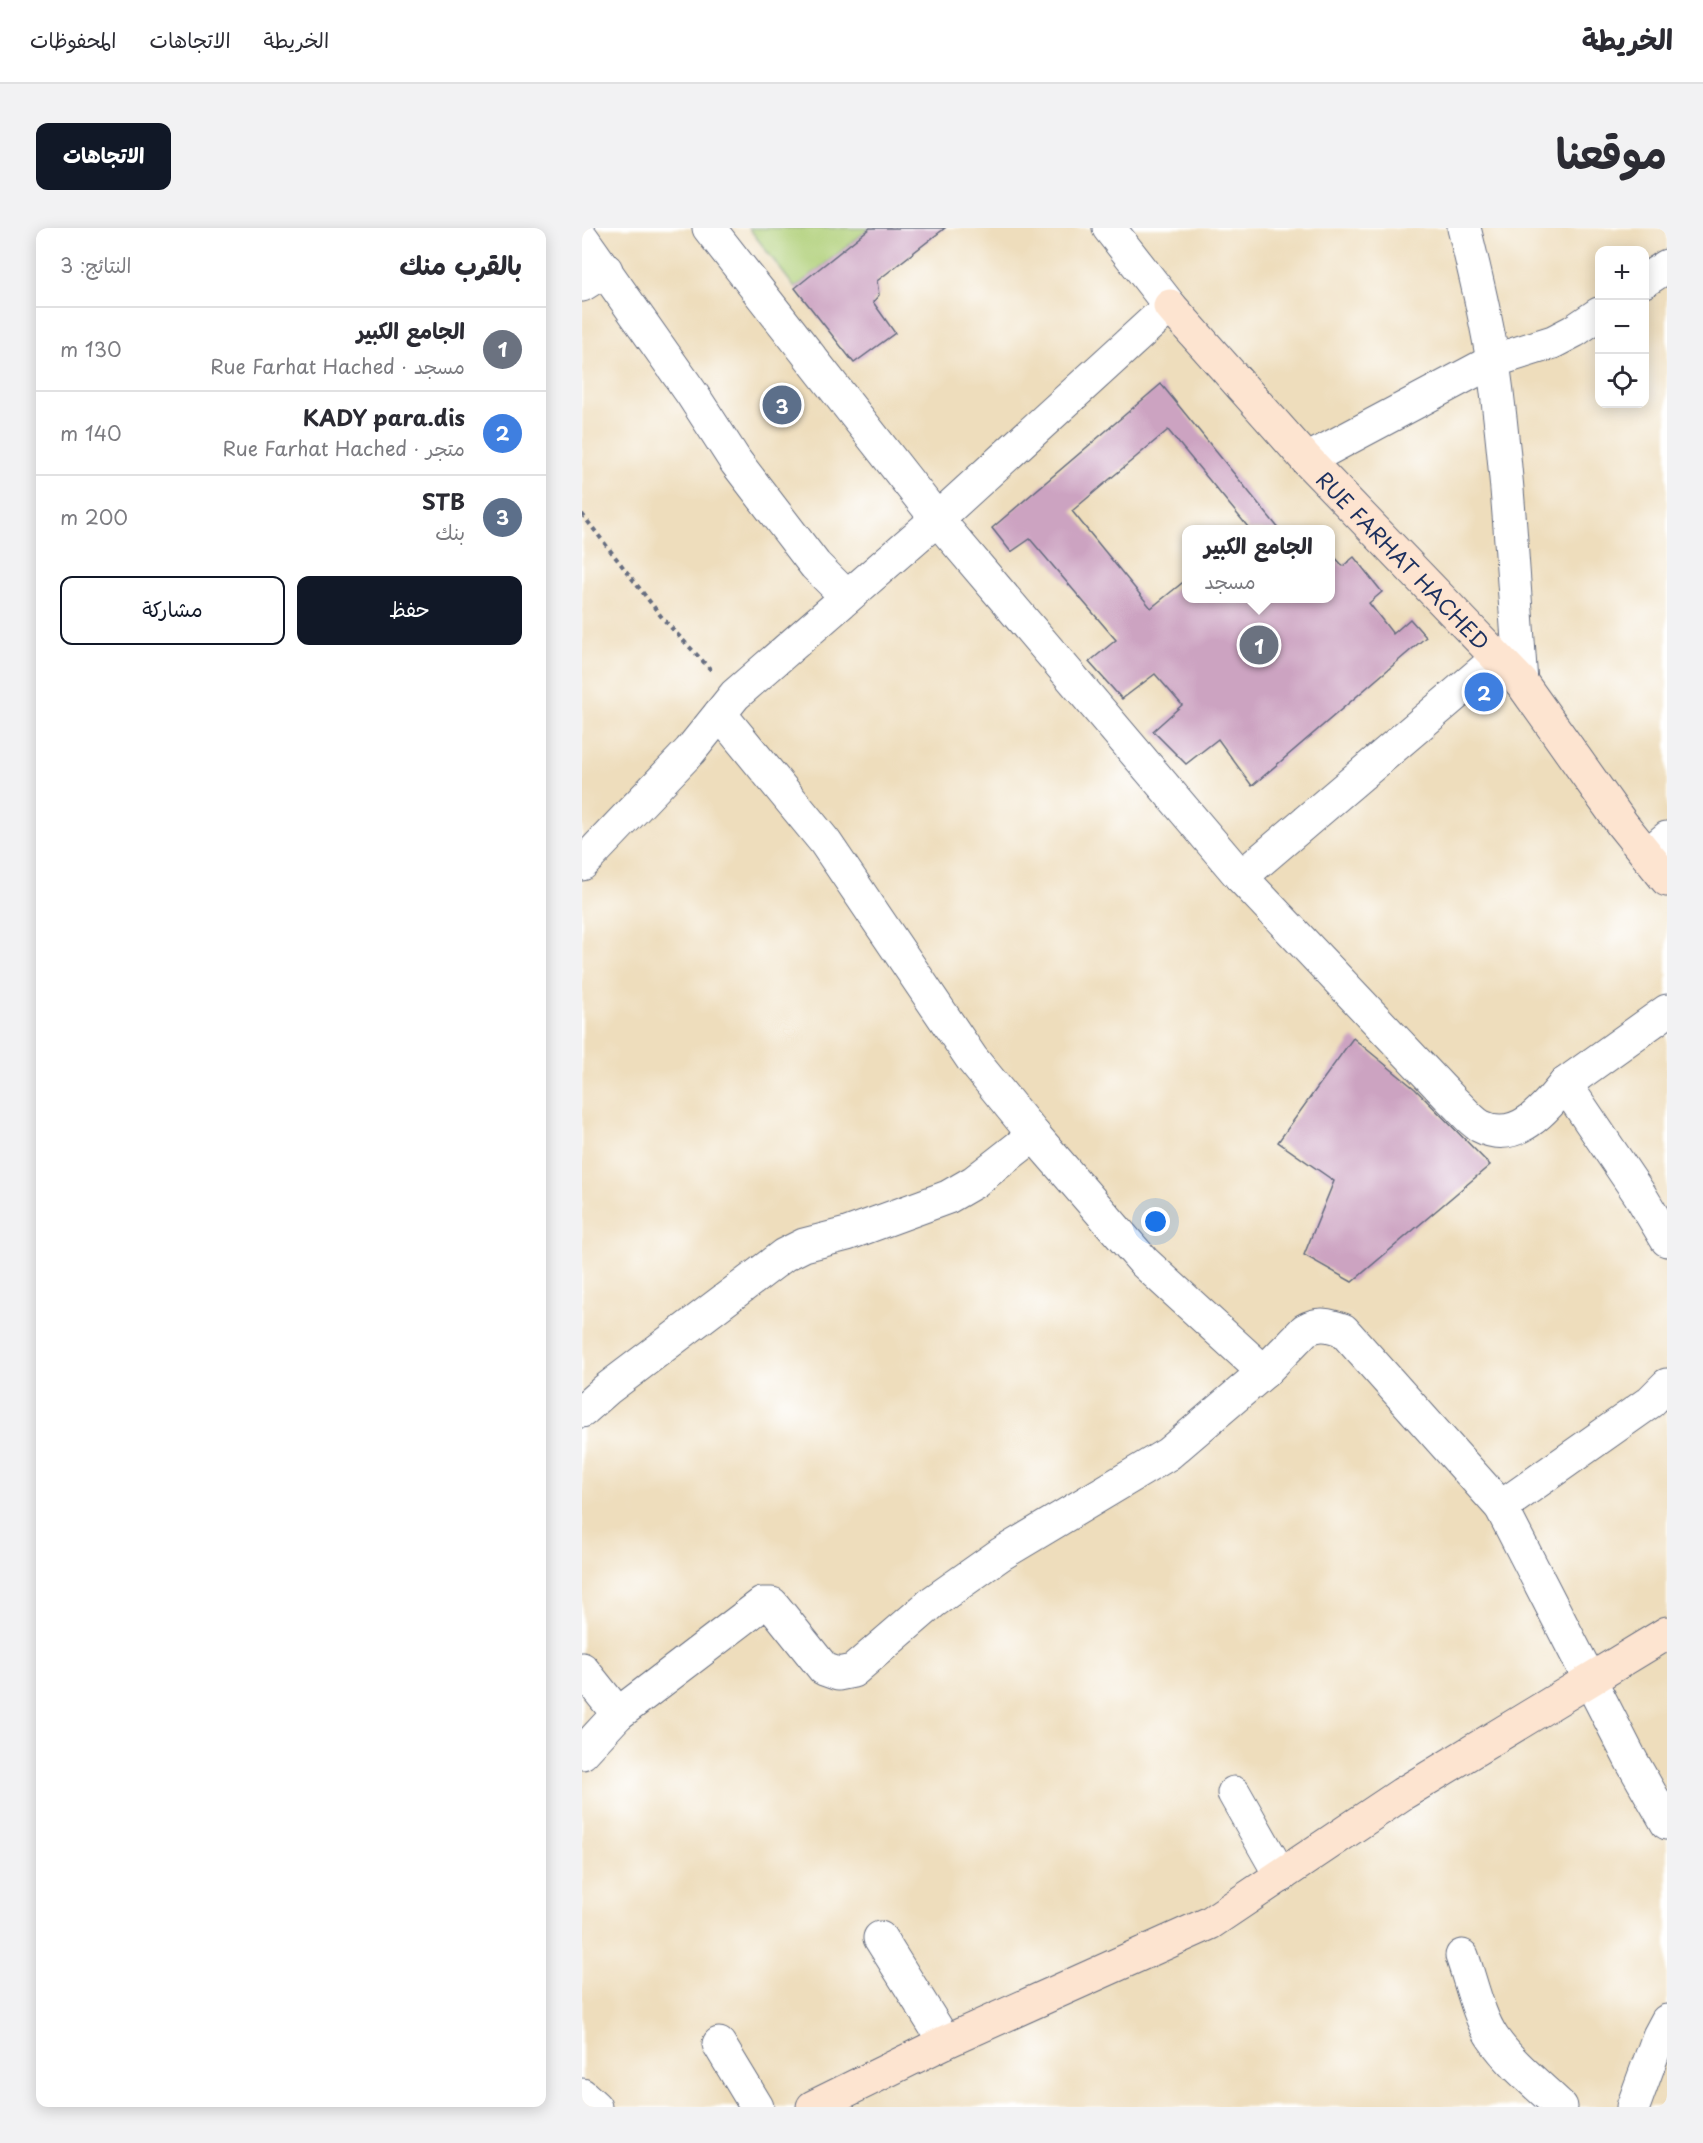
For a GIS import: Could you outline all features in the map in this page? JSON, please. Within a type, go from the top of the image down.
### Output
[{"type":"street","points":[[709,228],[937,519],[1241,877],[1478,1125],[1502,1131],[1520,1127],[1545,1108],[1564,1084],[1667,1011]]},
{"type":"street","points":[[582,864],[690,751],[728,705],[937,519],[1170,306],[1109,228]]},
{"type":"street","points":[[1464,228],[1493,361],[1508,506],[1521,682]]},
{"type":"street","points":[[582,237],[594,278],[692,394],[736,462],[815,565],[847,597]]},
{"type":"street","points":[[1649,278],[1667,266]]},
{"type":"street","name":"RUE FARHAT HACHED","points":[[1170,306],[1307,460],[1521,682],[1622,824],[1657,847],[1667,880]]},
{"type":"street","points":[[1307,460],[1493,361],[1553,342],[1595,317]]},
{"type":"street","points":[[1241,877],[1498,658]]},
{"type":"street","points":[[728,705],[825,842],[972,1059],[1034,1135],[1144,1262],[1264,1372]]},
{"type":"street","points":[[1564,1084],[1640,1195],[1667,1240]]},
{"type":"street","points":[[582,1412],[608,1389],[784,1255],[804,1245],[847,1234],[948,1197],[974,1182],[1034,1135]]},
{"type":"street","points":[[582,1753],[618,1714],[767,1602],[772,1604],[824,1669],[838,1674],[853,1671],[933,1602],[1001,1554],[1168,1454],[1264,1372],[1305,1330],[1312,1326],[1330,1325],[1343,1330],[1501,1507],[1589,1679],[1667,1823]]},
{"type":"street","points":[[1501,1507],[1650,1402],[1667,1385]]},
{"type":"street","points":[[813,2107],[945,2042],[1210,1923],[1402,1794],[1667,1633]]},
{"type":"street","points":[[582,1669],[618,1714]]},
{"type":"street","points":[[1234,1792],[1281,1876]]},
{"type":"street","points":[[880,1938],[945,2042]]},
{"type":"street","points":[[1462,1956],[1492,2037],[1527,2075],[1562,2107]]},
{"type":"street","points":[[1633,2107],[1659,2036],[1667,2021]]},
{"type":"street","points":[[719,2044],[758,2107]]},
{"type":"street","points":[[582,2095],[595,2107]]},
{"type":"path","points":[[582,514],[728,705]]},
{"type":"green space","points":[[749,228],[870,228],[795,288]]},
{"type":"building","points":[[870,228],[945,228],[877,281],[879,295],[873,302],[895,333],[854,363],[795,288]]},
{"type":"building","points":[[1161,384],[1276,525],[1246,525],[1168,430],[1072,511],[1151,608],[1182,583],[1182,603],[1335,603],[1335,557],[1343,566],[1354,557],[1382,592],[1369,603],[1393,634],[1410,619],[1426,637],[1252,786],[1218,739],[1186,764],[1153,731],[1182,705],[1155,674],[1122,699],[1089,662],[1116,640],[1030,539],[1011,552],[992,528]]},
{"type":"building","points":[[1353,1038],[1415,1089],[1490,1165],[1352,1282],[1304,1255],[1334,1181],[1278,1142]]},
{"type":"place","name":"STB","points":[[782,405]]},
{"type":"place","name":"الجامع الكبير","points":[[1259,645]]},
{"type":"place","name":"KADY para.dis","points":[[1484,692]]}]
